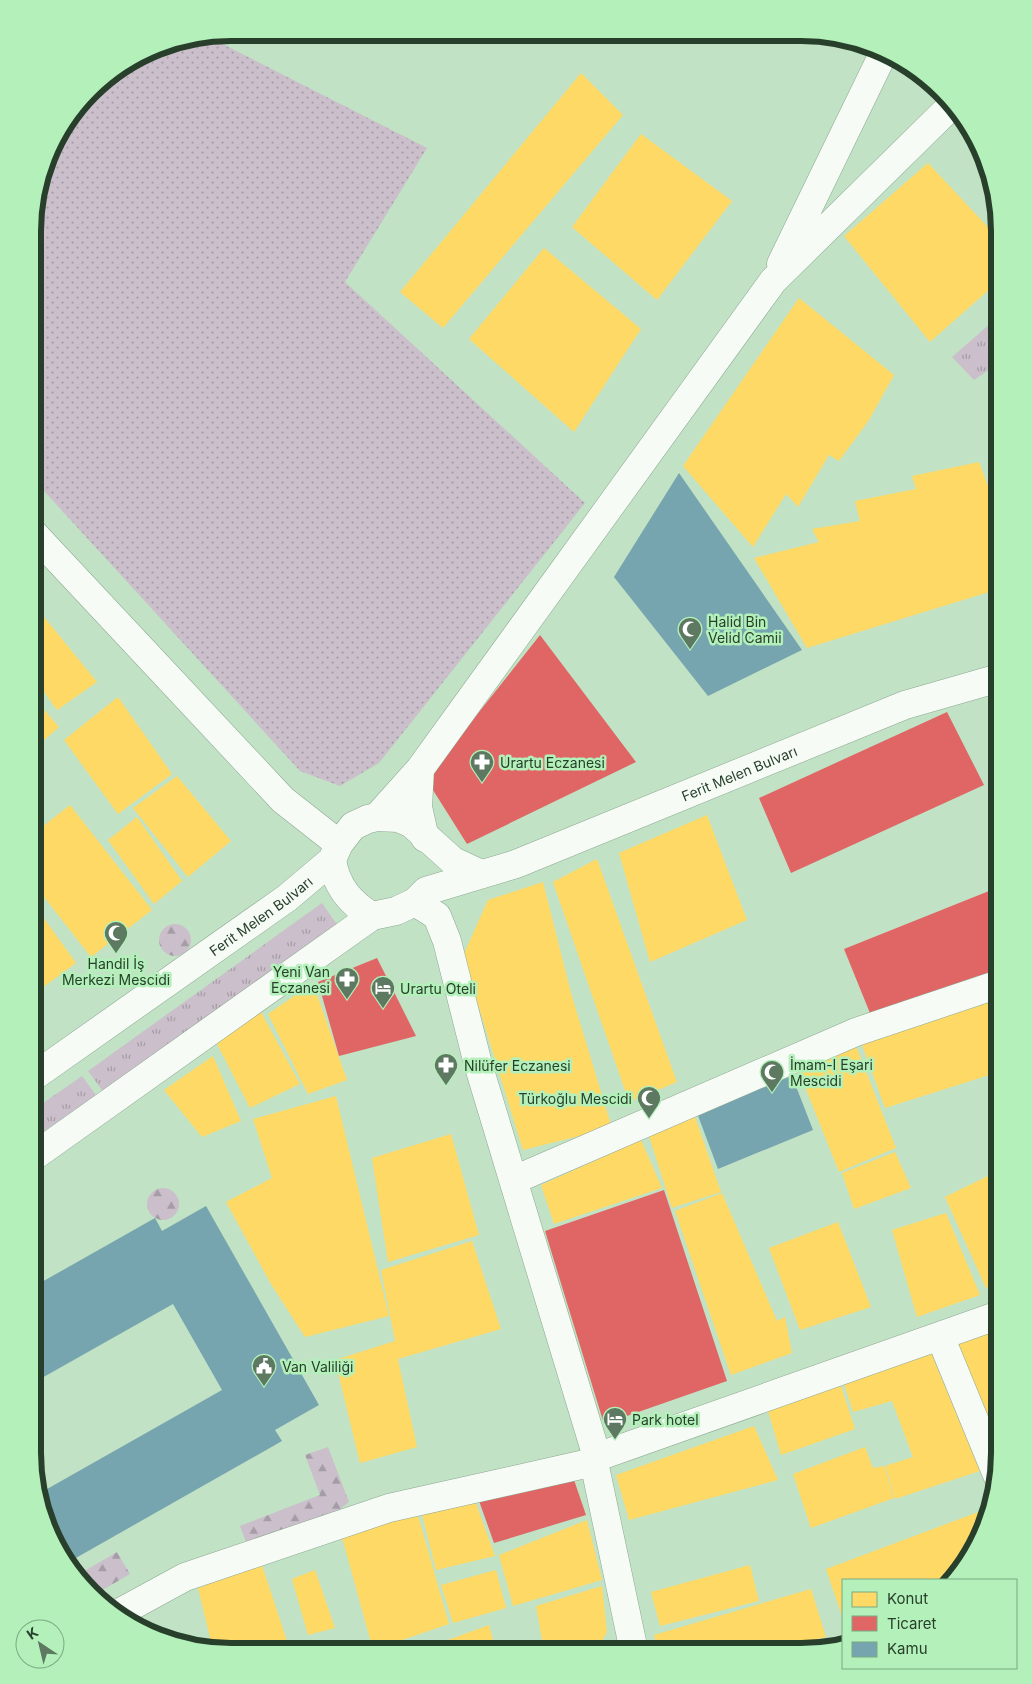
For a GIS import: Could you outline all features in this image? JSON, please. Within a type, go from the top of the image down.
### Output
[{"type":"street","points":[[773,281],[881,59]]},
{"type":"street","points":[[377,817],[420,769],[773,281],[947,109]]},
{"type":"street","points":[[41,541],[283,800],[335,852],[334,873],[340,887],[350,900],[372,916]]},
{"type":"street","name":"Ferit Melen Bulvarı","points":[[41,1151],[372,916],[396,910],[421,896],[481,874],[516,864],[905,705],[991,682]]},
{"type":"street","points":[[420,769],[418,807],[433,863],[421,896],[436,916],[447,941],[478,1064],[596,1459],[632,1643]]},
{"type":"street","name":"Ferit Melen Bulvarı","points":[[41,1071],[287,898],[335,852],[353,826],[377,817],[398,818],[412,824],[425,838],[453,861],[481,874]]},
{"type":"street","points":[[514,1180],[856,1032],[991,987]]},
{"type":"street","points":[[124,1610],[185,1577],[389,1508],[596,1459],[991,1318]]},
{"type":"street","points":[[940,1336],[990,1459]]},
{"type":"green space","points":[[219,42],[427,148],[345,282],[585,503],[379,763],[340,786],[300,771],[41,488],[41,231],[43,206],[51,170],[73,126],[88,106],[106,88],[126,73],[158,56],[170,51],[206,43]]},
{"type":"green space","points":[[991,323],[991,368],[974,380],[952,357]]},
{"type":"green space","points":[[322,903],[338,926],[104,1093],[88,1071]]},
{"type":"green space","points":[[175,924],[181,925],[186,929],[190,934],[190,946],[186,951],[181,955],[175,956],[169,955],[164,951],[160,946],[159,940],[160,934],[164,929],[169,925]]},
{"type":"green space","points":[[82,1076],[96,1095],[41,1133],[41,1104]]},
{"type":"green space","points":[[163,1188],[169,1189],[174,1193],[178,1198],[178,1210],[174,1215],[169,1219],[163,1220],[157,1219],[152,1215],[148,1210],[147,1204],[148,1198],[152,1193],[157,1189]]},
{"type":"green space","points":[[328,1447],[349,1502],[328,1519],[249,1550],[240,1526],[320,1495],[305,1455]]},
{"type":"green space","points":[[117,1552],[130,1574],[101,1591],[83,1572]]},
{"type":"building: Konut","points":[[581,73],[623,115],[443,328],[400,292]]},
{"type":"building: Konut","points":[[641,134],[732,201],[657,300],[572,227]]},
{"type":"building: Konut","points":[[928,163],[991,230],[991,288],[930,342],[844,236]]},
{"type":"building: Konut","points":[[544,248],[641,329],[574,432],[469,339]]},
{"type":"building: Konut","points":[[799,298],[894,375],[869,420],[839,461],[829,455],[798,507],[786,494],[753,547],[683,466]]},
{"type":"building: Konut","points":[[979,462],[991,494],[991,591],[807,648],[754,558],[819,542],[812,529],[860,521],[855,501],[916,489],[912,476]]},
{"type":"building: Konut","points":[[41,613],[97,682],[57,710],[41,688]]},
{"type":"building: Konut","points":[[118,697],[172,774],[118,814],[64,740]]},
{"type":"building: Konut","points":[[41,706],[59,727],[41,743]]},
{"type":"building: Konut","points":[[177,776],[231,841],[188,877],[133,808]]},
{"type":"building: Konut","points":[[70,805],[152,910],[91,957],[41,893],[41,828]]},
{"type":"building: Konut","points":[[707,815],[747,920],[650,962],[619,853]]},
{"type":"building: Konut","points":[[137,817],[182,881],[154,904],[108,840]]},
{"type":"building: Konut","points":[[597,859],[677,1082],[629,1102],[553,882]]},
{"type":"building: Konut","points":[[543,882],[571,993],[612,1128],[523,1150],[463,956],[488,900]]},
{"type":"building: Konut","points":[[41,914],[76,963],[41,989]]},
{"type":"building: Konut","points":[[313,983],[347,1080],[308,1094],[268,1014]]},
{"type":"building: Konut","points":[[991,993],[991,1075],[885,1108],[860,1039]]},
{"type":"building: Konut","points":[[261,1012],[300,1084],[250,1108],[216,1042]]},
{"type":"building: Konut","points":[[854,1041],[896,1148],[839,1172],[796,1064]]},
{"type":"building: Konut","points":[[213,1056],[241,1121],[202,1137],[164,1090]]},
{"type":"building: Konut","points":[[336,1096],[389,1316],[305,1337],[271,1284],[226,1202],[272,1178],[253,1119]]},
{"type":"building: Konut","points":[[694,1114],[721,1192],[672,1208],[648,1133]]},
{"type":"building: Konut","points":[[451,1134],[479,1235],[388,1262],[372,1158]]},
{"type":"building: Konut","points":[[641,1140],[662,1188],[554,1224],[541,1185]]},
{"type":"building: Konut","points":[[895,1152],[911,1188],[854,1209],[842,1173]]},
{"type":"building: Konut","points":[[990,1175],[991,1286],[986,1288],[945,1197]]},
{"type":"building: Konut","points":[[722,1193],[777,1321],[785,1317],[792,1353],[731,1375],[675,1211]]},
{"type":"building: Konut","points":[[946,1213],[980,1295],[917,1317],[892,1230]]},
{"type":"building: Konut","points":[[838,1222],[871,1307],[800,1330],[769,1248]]},
{"type":"building: Konut","points":[[472,1241],[501,1329],[398,1359],[417,1447],[360,1463],[335,1360],[395,1341],[381,1270]]},
{"type":"building: Konut","points":[[991,1327],[991,1441],[954,1340]]},
{"type":"building: Konut","points":[[929,1348],[980,1471],[895,1499],[885,1466],[913,1457],[892,1401],[853,1412],[843,1381]]},
{"type":"building: Konut","points":[[841,1386],[855,1429],[781,1455],[768,1411]]},
{"type":"building: Konut","points":[[754,1426],[778,1480],[629,1520],[616,1475]]},
{"type":"building: Konut","points":[[865,1447],[873,1468],[884,1466],[894,1498],[811,1528],[793,1474]]},
{"type":"building: Konut","points":[[474,1498],[495,1556],[436,1570],[422,1514]]},
{"type":"building: Konut","points":[[982,1511],[965,1548],[943,1579],[842,1579],[842,1616],[826,1569]]},
{"type":"building: Konut","points":[[417,1512],[449,1624],[393,1643],[371,1643],[342,1537]]},
{"type":"building: Konut","points":[[587,1520],[602,1580],[513,1606],[499,1555]]},
{"type":"building: Konut","points":[[262,1565],[288,1643],[211,1641],[198,1588]]},
{"type":"building: Konut","points":[[750,1565],[759,1601],[660,1626],[651,1592]]},
{"type":"building: Konut","points":[[315,1570],[335,1628],[308,1635],[292,1579]]},
{"type":"building: Konut","points":[[496,1570],[506,1608],[453,1623],[441,1585]]},
{"type":"building: Konut","points":[[602,1586],[607,1632],[601,1643],[543,1643],[536,1606]]},
{"type":"building: Konut","points":[[811,1589],[826,1637],[801,1643],[656,1643],[654,1635]]},
{"type":"building: Konut","points":[[489,1625],[494,1643],[449,1643],[448,1640]]},
{"type":"building: Ticaret","points":[[540,635],[636,762],[467,844],[426,779]]},
{"type":"building: Ticaret","points":[[947,712],[984,785],[791,873],[759,798]]},
{"type":"building: Ticaret","points":[[991,890],[991,982],[874,1023],[844,949]]},
{"type":"building: Ticaret","points":[[377,958],[416,1036],[339,1056],[318,982]]},
{"type":"building: Ticaret","points":[[664,1190],[727,1381],[604,1424],[545,1231]]},
{"type":"building: Ticaret","points":[[573,1477],[586,1515],[494,1543],[478,1498]]},
{"type":"building: Kamu","points":[[679,473],[802,650],[708,696],[614,577]]},
{"type":"building: Kamu","points":[[792,1076],[813,1130],[718,1169],[697,1113]]},
{"type":"building: Kamu","name":"Van Valiliği","points":[[206,1206],[319,1405],[275,1430],[282,1441],[74,1559],[56,1526],[45,1490],[222,1390],[173,1304],[41,1378],[41,1282],[155,1218],[162,1231]]},
{"type":"place","name":"Halid Bin Velid Camii","points":[[690,650]]},
{"type":"place","name":"Urartu Eczanesi","points":[[482,783]]},
{"type":"place","name":"Handil İş Merkezi Mescidi","points":[[116,954]]},
{"type":"place","name":"Yeni Van Eczanesi","points":[[347,1000]]},
{"type":"place","name":"Urartu Oteli","points":[[383,1009]]},
{"type":"place","name":"Nilüfer Eczanesi","points":[[446,1086]]},
{"type":"place","name":"İmam-I Eşari Mescidi","points":[[772,1093]]},
{"type":"place","name":"Türkoğlu Mescidi","points":[[649,1119]]},
{"type":"place","name":"Van Valiliği","points":[[264,1387]]},
{"type":"place","name":"Park hotel","points":[[615,1440]]}]
